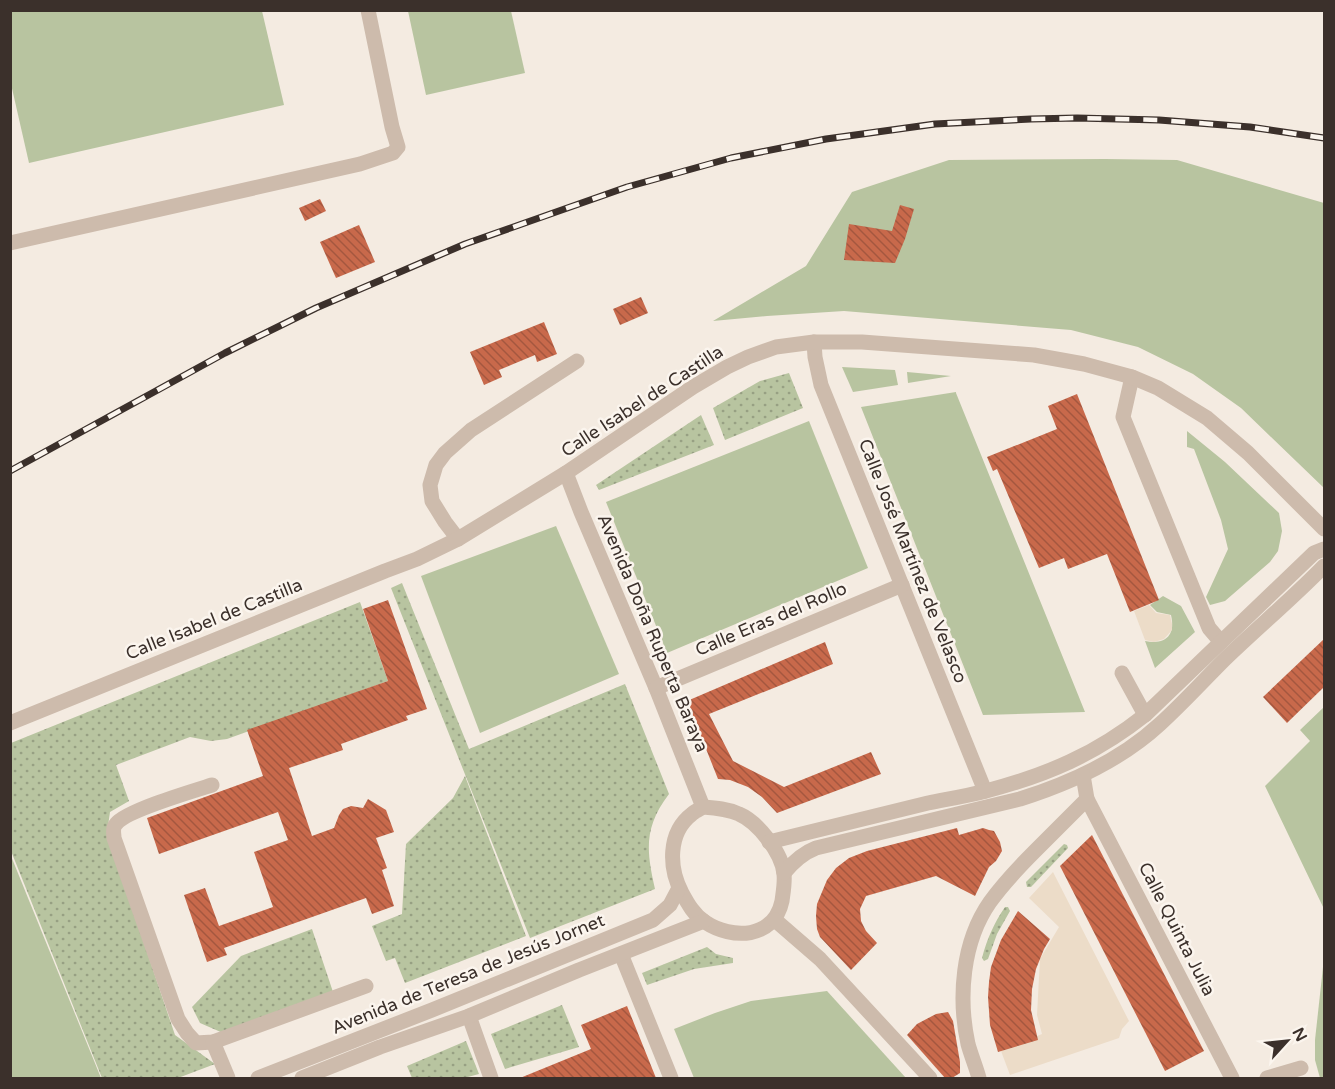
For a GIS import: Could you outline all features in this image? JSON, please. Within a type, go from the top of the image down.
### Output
[{"type":"street","points":[[10,243],[360,164],[393,153],[398,147],[368,10]]},
{"type":"street","name":"Calle Isabel de Castilla","points":[[10,723],[417,559],[458,538],[566,473],[693,387],[727,367],[776,347],[814,342],[862,342],[1034,355],[1084,363],[1132,377],[1158,388],[1207,418],[1248,453],[1324,529]]},
{"type":"street","name":"Calle José Martínez de Velasco","points":[[814,342],[821,385],[985,791]]},
{"type":"street","points":[[458,538],[432,501],[430,485],[436,465],[445,453],[471,430],[577,361]]},
{"type":"street","points":[[1132,377],[1123,417],[1209,628],[1221,642]]},
{"type":"street","name":"Avenida Doña Ruperta Baraya","points":[[566,473],[703,807]]},
{"type":"street","points":[[769,842],[985,791],[1055,769],[1078,758],[1127,729],[1145,715],[1314,554],[1324,549]]},
{"type":"street","points":[[784,873],[808,851],[816,848],[1020,799],[1052,789],[1113,759],[1160,724],[1324,566]]},
{"type":"street","name":"Calle Eras del Rollo","points":[[656,688],[902,585]]},
{"type":"street","points":[[1122,673],[1145,715]]},
{"type":"street","name":"Calle Quinta Julia","points":[[1083,775],[1087,798],[1232,1078]]},
{"type":"street","points":[[212,784],[129,814],[117,822],[114,828],[114,838],[178,1019],[187,1033],[196,1043],[213,1042],[366,986]]},
{"type":"street","points":[[979,1078],[968,1043],[963,992],[971,942],[989,903],[1011,876],[1087,798]]},
{"type":"street","points":[[703,807],[741,814],[759,828],[769,842],[780,860],[784,873],[781,903],[774,920],[762,929],[750,933],[736,933],[704,921],[688,905],[675,874],[672,858],[674,841],[682,824],[691,815],[703,807]]},
{"type":"street","name":"Avenida de Teresa de Jesús Jornet","points":[[258,1078],[653,920],[670,905],[680,888]]},
{"type":"street","points":[[774,920],[820,959],[930,1078]]},
{"type":"street","name":"Avenida de Teresa de Jesús Jornet","points":[[302,1078],[380,1047],[469,1016],[704,921]]},
{"type":"street","points":[[621,954],[671,1078]]},
{"type":"street","points":[[469,1016],[491,1078]]},
{"type":"street","points":[[213,1042],[228,1078]]},
{"type":"street","points":[[1267,1078],[1301,1068]]},
{"type":"green space","points":[[10,11],[262,11],[284,105],[29,163],[11,84]]},
{"type":"green space","points":[[408,11],[511,11],[525,73],[426,95]]},
{"type":"green space","points":[[949,160],[1177,160],[1324,203],[1324,488],[1241,408],[1193,374],[1138,347],[1071,330],[844,311],[713,321],[806,266],[852,192]]},
{"type":"green space","points":[[842,367],[895,370],[898,385],[853,392]]},
{"type":"green space","points":[[907,372],[951,376],[908,383]]},
{"type":"green space","points":[[789,373],[803,408],[725,440],[713,408],[760,381]]},
{"type":"green space","points":[[956,392],[1085,712],[983,715],[861,407]]},
{"type":"green space","points":[[701,415],[714,445],[599,490],[596,485]]},
{"type":"green space","points":[[809,421],[868,568],[667,653],[606,502]]},
{"type":"green space","points":[[1187,431],[1225,462],[1279,513],[1282,531],[1278,551],[1270,562],[1225,601],[1210,605],[1206,597],[1228,549],[1221,520],[1194,449],[1187,447]]},
{"type":"green space","points":[[556,526],[619,674],[480,733],[421,576]]},
{"type":"green space","points":[[402,583],[469,749],[625,684],[669,794],[655,817],[649,839],[655,889],[530,938],[391,588]]},
{"type":"green space","points":[[1163,596],[1181,606],[1195,632],[1155,668],[1145,641],[1158,642],[1170,634],[1171,615],[1157,612],[1150,605]]},
{"type":"green space","points":[[360,602],[388,681],[227,739],[211,741],[190,737],[116,765],[129,801],[110,812],[107,833],[175,1035],[215,1064],[178,1078],[102,1078],[11,851],[11,743]]},
{"type":"green space","points":[[1324,707],[1324,909],[1265,786],[1310,741],[1300,730]]},
{"type":"green space","points":[[465,776],[526,936],[405,983],[395,958],[386,961],[372,926],[402,914],[406,844],[453,798]]},
{"type":"green space","points":[[1064,844],[1068,848],[1031,887],[1027,887],[1026,882]]},
{"type":"green space","points":[[11,856],[101,1078],[11,1078]]},
{"type":"green space","points":[[1005,907],[1008,907],[1010,911],[997,934],[988,959],[984,961],[982,958],[989,938]]},
{"type":"green space","points":[[312,929],[333,992],[223,1033],[200,1023],[192,1007],[241,956]]},
{"type":"green space","points":[[707,947],[716,954],[733,958],[733,963],[694,969],[647,985],[642,973]]},
{"type":"green space","points":[[1324,958],[1324,1078],[1320,1078],[1315,1060],[1315,1040]]},
{"type":"green space","points":[[827,991],[906,1078],[694,1078],[674,1029],[751,1001]]},
{"type":"green space","points":[[562,1005],[579,1047],[505,1069],[491,1034]]},
{"type":"green space","points":[[466,1041],[479,1074],[464,1078],[412,1078],[407,1066]]},
{"type":"shaded area","points":[[1149,605],[1156,613],[1170,615],[1172,624],[1172,630],[1164,639],[1154,642],[1145,640],[1134,611]]},
{"type":"shaded area","points":[[1053,872],[1129,1021],[1122,1029],[1119,1038],[1010,1075],[1001,1051],[1042,1034],[1037,1015],[1040,959],[1059,927],[1029,898]]},
{"type":"building","points":[[320,199],[326,211],[305,221],[299,208]]},
{"type":"building","points":[[900,205],[914,209],[895,263],[844,260],[849,224],[892,231]]},
{"type":"building","points":[[359,225],[375,262],[336,278],[320,242]]},
{"type":"building","points":[[641,297],[648,313],[620,325],[613,309]]},
{"type":"building","points":[[544,322],[557,354],[537,362],[535,355],[499,370],[502,377],[484,385],[470,352]]},
{"type":"building","points":[[1077,394],[1159,600],[1130,612],[1107,554],[1068,569],[1064,558],[1039,568],[997,469],[993,471],[987,457],[1057,429],[1048,406]]},
{"type":"building","points":[[388,600],[427,709],[406,716],[408,720],[341,744],[343,750],[289,768],[312,836],[334,828],[343,809],[351,806],[363,808],[368,799],[386,810],[394,832],[376,838],[387,868],[382,870],[394,906],[372,914],[366,898],[224,948],[227,955],[207,962],[184,895],[205,888],[219,926],[273,907],[254,852],[288,840],[278,812],[159,854],[147,818],[263,776],[247,730],[388,681],[363,609]]},
{"type":"building","points":[[1324,639],[1324,687],[1287,723],[1263,697]]},
{"type":"building","points":[[825,642],[833,664],[709,714],[733,761],[784,787],[871,752],[881,774],[777,813],[762,797],[748,787],[730,780],[718,779],[687,701]]},
{"type":"building","points":[[957,828],[959,835],[983,828],[994,831],[1000,842],[1002,851],[989,867],[975,896],[936,876],[866,896],[860,909],[861,921],[866,931],[877,943],[851,970],[820,937],[817,929],[817,904],[827,880],[836,868],[849,858],[867,851]]},
{"type":"building","points":[[1092,835],[1204,1051],[1165,1071],[1060,866]]},
{"type":"building","points":[[1018,911],[1050,939],[1036,969],[1032,989],[1031,1010],[1038,1040],[998,1052],[990,1025],[988,997],[991,967],[1001,940]]},
{"type":"building","points":[[627,1006],[656,1078],[520,1078],[591,1049],[581,1025]]},
{"type":"building","points":[[948,1012],[953,1021],[960,1062],[960,1073],[952,1078],[945,1078],[907,1035],[917,1024],[936,1014]]},
{"type":"railway","points":[[10,471],[225,353],[316,308],[465,244],[627,187],[731,158],[826,139],[935,124],[1031,119],[1159,120],[1250,127],[1324,138]]}]
